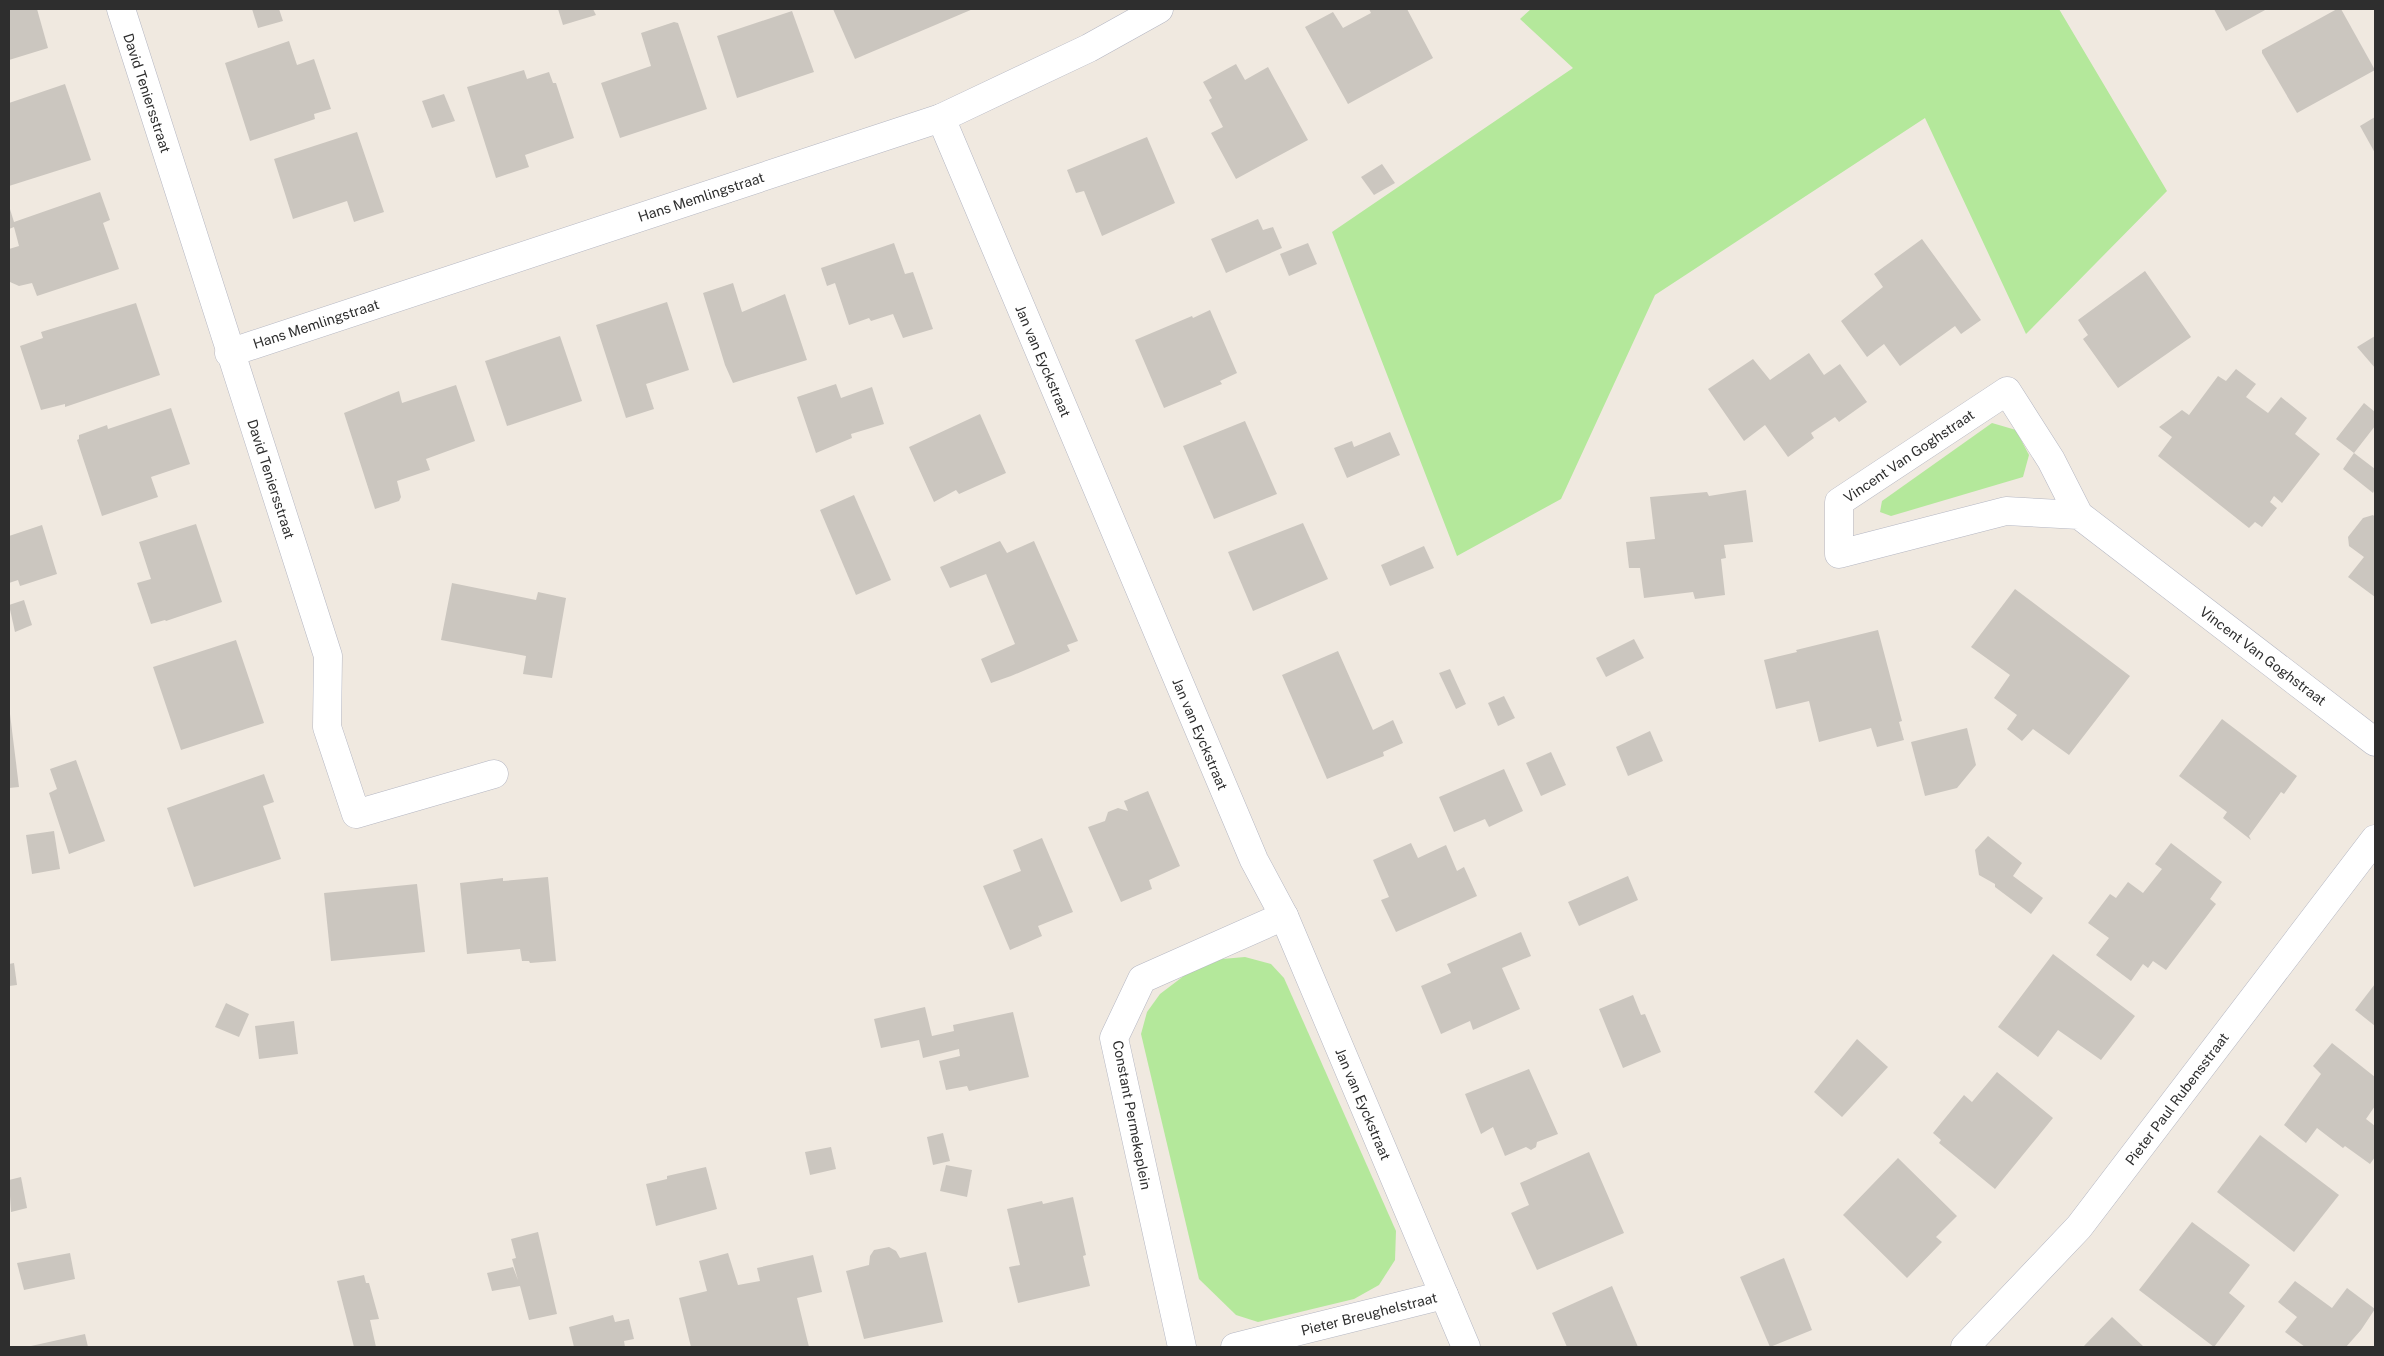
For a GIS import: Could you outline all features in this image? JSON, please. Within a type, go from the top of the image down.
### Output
[{"type":"street","name":"David Teniersstraat","points":[[120,9],[328,656],[327,727],[356,814],[494,774]]},
{"type":"street","name":"Hans Memlingstraat","points":[[230,353],[941,118],[1089,48],[1158,9]]},
{"type":"street","name":"Jan van Eyckstraat","points":[[941,118],[1254,860],[1284,916],[1466,1347]]},
{"type":"street","name":"Vincent Van Goghstraat","points":[[2079,515],[2006,511],[1839,554],[1839,502],[2007,391],[2051,460],[2079,515],[2375,742]]},
{"type":"street","name":"Pieter Paul Rubensstraat","points":[[1965,1347],[2078,1227],[2375,839]]},
{"type":"street","name":"Constant Permekeplein","points":[[1182,1347],[1114,1038],[1142,979],[1284,916]]},
{"type":"street","name":"Pieter Breughelstraat","points":[[1235,1347],[1444,1295]]},
{"type":"green space","points":[[1531,9],[2059,9],[2167,191],[2026,334],[1925,118],[1655,295],[1561,499],[1457,556],[1332,232],[1573,68],[1520,19]]},
{"type":"green space","points":[[1992,423],[2016,430],[2029,455],[2023,477],[1891,516],[1880,512],[1882,501]]},
{"type":"green space","points":[[1245,957],[1271,964],[1284,978],[1396,1231],[1395,1260],[1379,1285],[1354,1299],[1258,1322],[1236,1315],[1199,1279],[1141,1034],[1147,1012],[1160,994],[1185,975],[1222,959]]},
{"type":"building","points":[[9,9],[37,9],[48,48],[9,60]]},
{"type":"building","points":[[252,9],[279,9],[283,21],[258,28]]},
{"type":"building","points":[[558,9],[593,9],[596,15],[563,25]]},
{"type":"building","points":[[833,9],[973,9],[855,59]]},
{"type":"building","points":[[1369,9],[1407,9],[1433,58],[1348,104],[1305,27],[1333,12],[1343,28],[1371,13]]},
{"type":"building","points":[[2214,9],[2267,9],[2226,31]]},
{"type":"building","points":[[2337,9],[2341,9],[2375,70],[2297,113],[2262,50]]},
{"type":"building","points":[[792,11],[814,72],[737,98],[717,36]]},
{"type":"building","points":[[674,22],[678,23],[707,109],[620,138],[601,83],[651,66],[641,33]]},
{"type":"building","points":[[289,41],[297,65],[314,59],[331,109],[314,114],[315,119],[250,141],[225,63]]},
{"type":"building","points":[[1236,64],[1245,80],[1268,67],[1308,140],[1236,179],[1211,133],[1223,127],[1209,100],[1212,98],[1203,82]]},
{"type":"building","points":[[524,70],[527,79],[549,72],[553,83],[556,83],[574,138],[525,155],[529,167],[496,178],[467,87]]},
{"type":"building","points":[[65,84],[91,160],[9,186],[9,103]]},
{"type":"building","points":[[444,94],[455,121],[432,128],[422,101]]},
{"type":"building","points":[[2375,117],[2375,153],[2360,126]]},
{"type":"building","points":[[357,132],[384,212],[354,222],[347,201],[293,219],[274,159]]},
{"type":"building","points":[[1147,137],[1175,203],[1102,236],[1084,191],[1076,193],[1067,170]]},
{"type":"building","points":[[1382,164],[1395,183],[1374,195],[1361,177]]},
{"type":"building","points":[[100,192],[110,220],[103,223],[119,269],[37,296],[32,283],[19,286],[10,282],[9,249],[19,246],[14,227],[9,229],[9,206],[14,222]]},
{"type":"building","points":[[1258,219],[1263,230],[1273,227],[1282,248],[1226,273],[1211,239]]},
{"type":"building","points":[[1922,239],[1981,320],[1961,334],[1955,326],[1900,366],[1884,344],[1867,357],[1841,321],[1883,287],[1874,274]]},
{"type":"building","points":[[894,243],[905,274],[913,272],[933,329],[903,338],[893,314],[871,321],[869,318],[849,325],[835,283],[827,286],[821,268]]},
{"type":"building","points":[[1308,243],[1317,264],[1289,276],[1280,254]]},
{"type":"building","points":[[2145,271],[2191,337],[2118,388],[2083,339],[2088,335],[2078,320]]},
{"type":"building","points":[[733,283],[742,312],[785,294],[807,360],[733,383],[725,365],[703,293]]},
{"type":"building","points":[[667,302],[689,370],[646,384],[654,409],[626,418],[596,325]]},
{"type":"building","points":[[136,303],[160,375],[65,407],[65,404],[41,410],[20,346],[43,338],[41,332]]},
{"type":"building","points":[[1210,310],[1237,373],[1220,381],[1222,384],[1164,408],[1135,340]]},
{"type":"building","points":[[560,336],[582,401],[507,426],[485,361]]},
{"type":"building","points":[[2375,336],[2375,368],[2357,347]]},
{"type":"building","points":[[1809,353],[1824,375],[1840,364],[1867,402],[1839,422],[1835,417],[1811,433],[1814,438],[1788,457],[1765,425],[1744,441],[1708,389],[1753,359],[1770,380]]},
{"type":"building","points":[[2236,369],[2256,384],[2246,397],[2268,413],[2281,397],[2307,418],[2295,434],[2320,454],[2282,503],[2274,496],[2270,502],[2277,508],[2262,527],[2255,522],[2249,528],[2158,456],[2172,437],[2159,427],[2182,410],[2189,415],[2218,376],[2226,381]]},
{"type":"building","points":[[836,384],[841,398],[872,387],[884,424],[851,434],[852,438],[816,453],[797,397]]},
{"type":"building","points":[[456,385],[475,441],[426,459],[430,470],[397,481],[401,497],[399,501],[375,509],[344,413],[399,391],[402,403]]},
{"type":"building","points":[[2364,403],[2375,412],[2375,426],[2354,453],[2336,439]]},
{"type":"building","points":[[171,408],[190,464],[151,477],[158,497],[102,516],[77,440],[79,435],[107,425],[108,429]]},
{"type":"building","points":[[980,414],[1006,473],[959,494],[956,490],[934,502],[909,447]]},
{"type":"building","points":[[1245,421],[1277,494],[1214,519],[1183,446]]},
{"type":"building","points":[[1390,432],[1400,455],[1347,478],[1334,448],[1352,441],[1354,447]]},
{"type":"building","points":[[2354,453],[2375,469],[2375,489],[2373,493],[2343,469]]},
{"type":"building","points":[[1746,490],[1753,542],[1724,545],[1726,558],[1721,559],[1725,595],[1695,599],[1693,592],[1644,598],[1640,568],[1629,568],[1626,542],[1655,539],[1650,497],[1707,492],[1709,496]]},
{"type":"building","points":[[854,495],[891,580],[856,595],[820,510]]},
{"type":"building","points":[[2373,515],[2375,517],[2375,597],[2348,577],[2364,557],[2349,546],[2348,537],[2363,518]]},
{"type":"building","points":[[1303,523],[1328,579],[1253,611],[1228,552]]},
{"type":"building","points":[[196,524],[222,602],[166,621],[151,624],[137,583],[151,579],[139,542]]},
{"type":"building","points":[[42,525],[57,574],[20,586],[18,580],[9,583],[9,536]]},
{"type":"building","points":[[1000,541],[1007,553],[1034,541],[1078,641],[1067,645],[1070,651],[991,683],[981,659],[1015,644],[986,574],[950,588],[940,567]]},
{"type":"building","points":[[1424,546],[1434,568],[1390,586],[1381,565]]},
{"type":"building","points":[[452,583],[536,600],[538,592],[566,598],[552,678],[523,674],[526,656],[441,640]]},
{"type":"building","points":[[2015,589],[2130,676],[2069,755],[2033,729],[2022,741],[2007,729],[2017,715],[1994,698],[2010,675],[1971,647]]},
{"type":"building","points":[[24,600],[32,625],[15,632],[9,605]]},
{"type":"building","points":[[1878,630],[1902,721],[1899,722],[1904,740],[1877,747],[1871,728],[1819,742],[1809,701],[1776,709],[1764,660],[1797,652],[1796,650]]},
{"type":"building","points":[[1634,639],[1644,658],[1606,677],[1596,658]]},
{"type":"building","points":[[236,640],[264,723],[181,750],[153,667]]},
{"type":"building","points":[[1338,651],[1373,730],[1393,720],[1403,743],[1383,752],[1384,756],[1327,779],[1282,675]]},
{"type":"building","points":[[1450,669],[1466,704],[1456,709],[1439,673]]},
{"type":"building","points":[[1504,696],[1515,718],[1498,726],[1488,703]]},
{"type":"building","points":[[9,715],[19,787],[9,788]]},
{"type":"building","points":[[2222,719],[2297,776],[2284,794],[2281,792],[2249,836],[2251,840],[2223,818],[2227,812],[2179,776]]},
{"type":"building","points":[[1967,728],[1976,765],[1957,788],[1925,796],[1911,742]]},
{"type":"building","points":[[1650,731],[1663,761],[1628,776],[1616,747]]},
{"type":"building","points":[[1551,752],[1566,785],[1541,796],[1526,763]]},
{"type":"building","points":[[76,760],[105,841],[69,854],[49,793],[57,789],[50,769]]},
{"type":"building","points":[[1504,769],[1523,811],[1489,827],[1485,819],[1454,832],[1439,797]]},
{"type":"building","points":[[264,774],[274,802],[263,806],[281,859],[194,887],[167,808]]},
{"type":"building","points":[[1148,791],[1180,866],[1149,880],[1152,889],[1121,902],[1088,827],[1105,821],[1108,812],[1118,808],[1128,811],[1124,801]]},
{"type":"building","points":[[54,831],[60,869],[32,874],[26,835]]},
{"type":"building","points":[[1988,836],[2022,863],[2013,876],[2043,898],[2031,914],[1995,887],[1995,884],[1979,875],[1975,850]]},
{"type":"building","points":[[1042,838],[1073,912],[1038,926],[1042,936],[1010,950],[983,886],[1021,871],[1013,850]]},
{"type":"building","points":[[1411,843],[1418,858],[1446,845],[1457,871],[1464,867],[1477,896],[1396,932],[1381,900],[1389,897],[1373,860]]},
{"type":"building","points":[[2171,843],[2222,882],[2210,899],[2216,904],[2166,970],[2153,961],[2148,968],[2143,964],[2131,981],[2096,955],[2109,938],[2088,923],[2110,894],[2116,898],[2128,882],[2143,893],[2162,869],[2155,864]]},
{"type":"building","points":[[1628,876],[1638,900],[1579,926],[1568,902]]},
{"type":"building","points":[[548,877],[556,961],[530,963],[529,961],[522,961],[520,949],[467,954],[460,883],[503,878],[503,881]]},
{"type":"building","points":[[417,884],[425,952],[331,961],[324,893]]},
{"type":"building","points":[[1521,932],[1531,956],[1502,968],[1520,1009],[1473,1030],[1470,1021],[1441,1034],[1421,986],[1451,973],[1447,964]]},
{"type":"building","points":[[2053,954],[2135,1016],[2101,1060],[2058,1030],[2038,1057],[1998,1027]]},
{"type":"building","points":[[14,963],[17,985],[9,986],[9,964]]},
{"type":"building","points":[[2375,984],[2375,1026],[2355,1010]]},
{"type":"building","points":[[1633,995],[1641,1015],[1645,1014],[1661,1052],[1623,1068],[1599,1009]]},
{"type":"building","points":[[226,1003],[249,1014],[239,1037],[215,1027]]},
{"type":"building","points":[[925,1007],[932,1036],[954,1031],[953,1025],[1013,1012],[1029,1077],[969,1091],[967,1086],[946,1090],[939,1061],[960,1056],[959,1049],[923,1058],[919,1040],[881,1048],[874,1019]]},
{"type":"building","points":[[294,1021],[298,1054],[259,1059],[255,1026]]},
{"type":"building","points":[[1857,1039],[1888,1067],[1842,1117],[1814,1092]]},
{"type":"building","points":[[2332,1043],[2375,1077],[2375,1106],[2366,1119],[2375,1126],[2375,1157],[2370,1164],[2345,1146],[2343,1148],[2317,1128],[2306,1143],[2284,1125],[2321,1074],[2313,1066]]},
{"type":"building","points":[[1529,1069],[1558,1134],[1537,1142],[1536,1147],[1531,1150],[1526,1147],[1505,1156],[1493,1127],[1481,1134],[1465,1094]]},
{"type":"building","points":[[1997,1072],[2053,1118],[1995,1189],[1939,1143],[1941,1140],[1933,1133],[1964,1095],[1972,1102]]},
{"type":"building","points":[[943,1133],[950,1161],[933,1165],[927,1137]]},
{"type":"building","points":[[2260,1135],[2339,1195],[2294,1252],[2217,1192]]},
{"type":"building","points":[[831,1147],[836,1169],[810,1175],[805,1152]]},
{"type":"building","points":[[1589,1152],[1624,1233],[1537,1270],[1511,1213],[1529,1205],[1520,1183]]},
{"type":"building","points":[[1898,1158],[1957,1216],[1936,1237],[1942,1242],[1907,1278],[1843,1215]]},
{"type":"building","points":[[946,1165],[972,1170],[967,1197],[940,1191]]},
{"type":"building","points":[[706,1167],[717,1209],[656,1226],[646,1184],[667,1179],[667,1176]]},
{"type":"building","points":[[21,1177],[27,1208],[11,1212],[9,1180]]},
{"type":"building","points":[[1073,1197],[1086,1255],[1083,1256],[1090,1286],[1018,1303],[1009,1267],[1020,1265],[1007,1209],[1042,1201],[1043,1204]]},
{"type":"building","points":[[2192,1222],[2250,1265],[2229,1293],[2245,1306],[2214,1347],[2139,1290]]},
{"type":"building","points":[[538,1232],[557,1314],[529,1320],[520,1286],[492,1291],[487,1273],[513,1267],[518,1280],[512,1259],[516,1258],[511,1239]]},
{"type":"building","points":[[889,1247],[896,1251],[900,1258],[926,1252],[943,1322],[864,1339],[846,1271],[869,1265],[870,1256],[874,1250]]},
{"type":"building","points":[[70,1253],[75,1279],[24,1290],[17,1263]]},
{"type":"building","points":[[728,1253],[738,1285],[760,1281],[757,1268],[813,1255],[822,1292],[797,1298],[809,1347],[691,1347],[679,1298],[707,1291],[699,1261]]},
{"type":"building","points":[[1784,1258],[1812,1330],[1770,1347],[1740,1277]]},
{"type":"building","points":[[364,1275],[366,1283],[369,1283],[379,1319],[370,1320],[376,1347],[354,1347],[337,1281]]},
{"type":"building","points":[[2295,1281],[2332,1308],[2347,1288],[2375,1309],[2361,1330],[2346,1347],[2305,1347],[2285,1332],[2297,1317],[2278,1302]]},
{"type":"building","points":[[1612,1286],[1638,1347],[1567,1347],[1552,1313]]},
{"type":"building","points":[[613,1315],[615,1322],[629,1319],[634,1339],[624,1341],[625,1347],[574,1347],[569,1327]]},
{"type":"building","points":[[2112,1317],[2144,1347],[2083,1347]]},
{"type":"building","points":[[85,1334],[88,1347],[31,1347],[31,1346]]}]
